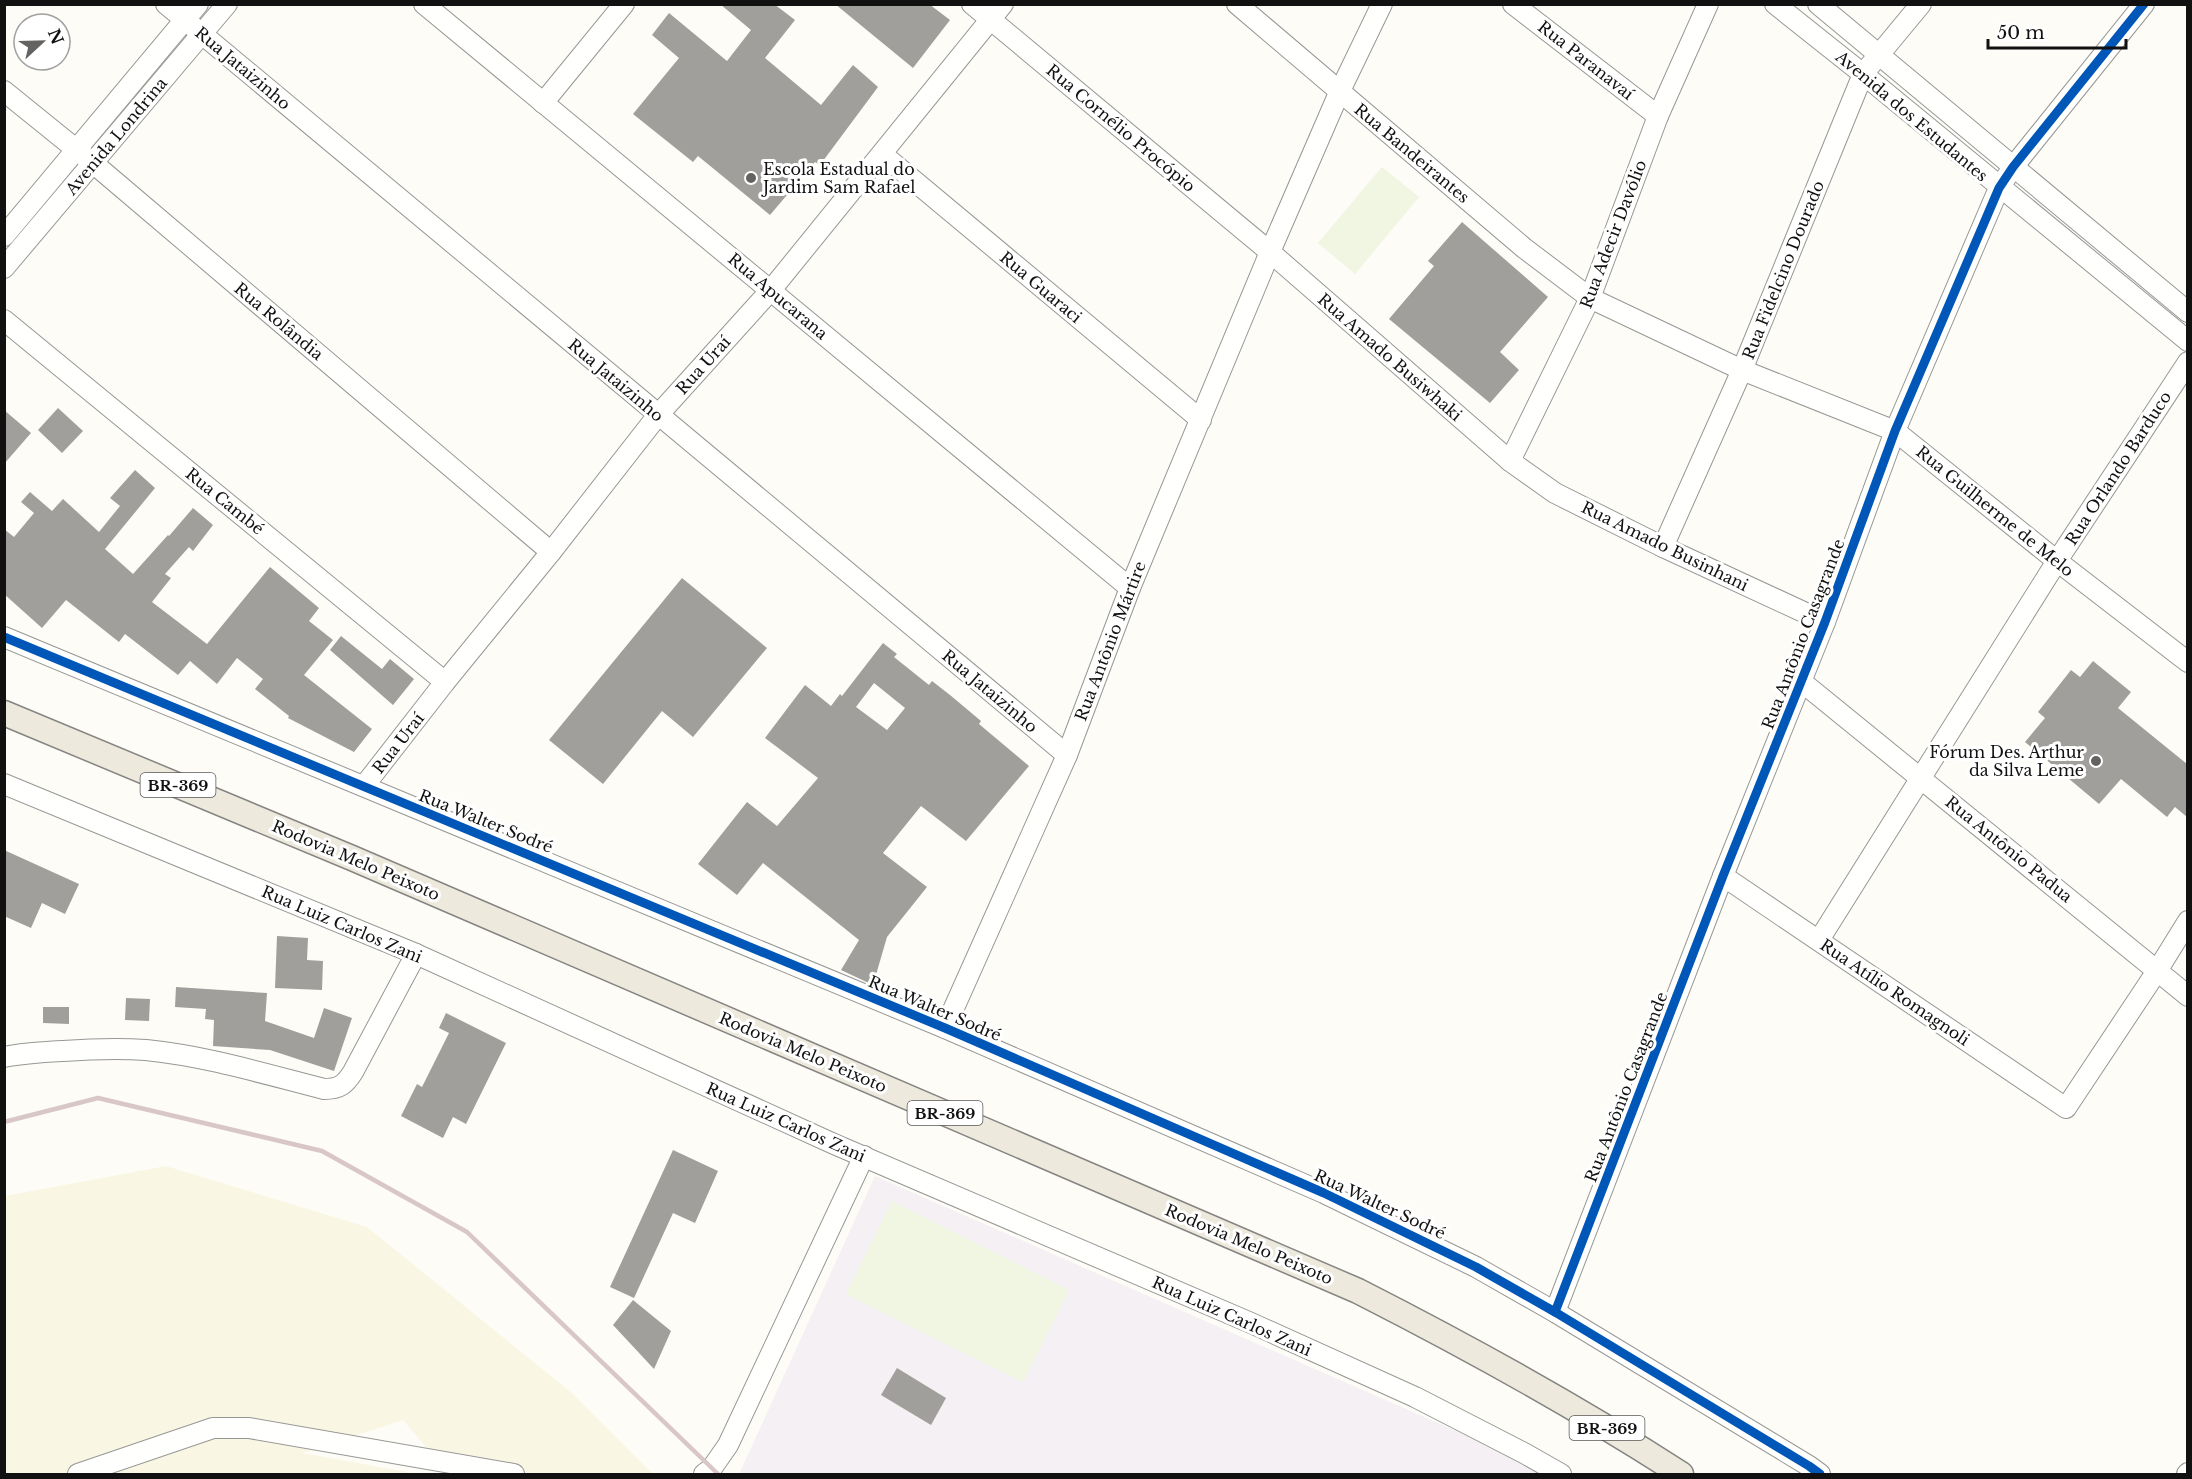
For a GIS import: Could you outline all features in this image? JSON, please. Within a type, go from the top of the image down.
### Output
[{"type":"main road","name":"Rodovia Melo Peixoto","points":[[4,713],[363,862],[1358,1291],[1447,1336],[1532,1383],[1681,1474]]},
{"type":"street","name":"Rua Jataizinho","points":[[166,4],[1067,755]]},
{"type":"street","name":"Avenida Londrina","points":[[4,236],[198,4]]},
{"type":"street","name":"Avenida Londrina","points":[[4,267],[227,4]]},
{"type":"street","name":"Rua Apucarana","points":[[424,4],[1130,588]]},
{"type":"street","points":[[543,103],[624,4]]},
{"type":"street","name":"Rua Cornélio Procópio","points":[[972,4],[1270,252]]},
{"type":"street","name":"Rua Uraí","points":[[364,786],[658,415],[771,290],[1004,4]]},
{"type":"street","name":"Rua Bandeirantes","points":[[1237,4],[1524,248],[1590,298]]},
{"type":"street","name":"Rua Antônio Mártire","points":[[945,1028],[1067,755],[1130,588],[1270,252],[1339,93],[1382,4]]},
{"type":"street","name":"Rua Paranavaí","points":[[1513,4],[1658,116]]},
{"type":"street","name":"Rua Adecir Davólio","points":[[1510,461],[1590,298],[1658,116],[1708,4]]},
{"type":"street","name":"Avenida dos Estudantes","points":[[1775,4],[2187,341]]},
{"type":"street","name":"Avenida dos Estudantes","points":[[1818,4],[2187,312]]},
{"type":"street","name":"Rua Fidelcino Dourado","points":[[1664,547],[1742,370],[1863,74],[1921,4]]},
{"type":"street","name":"Rua Antônio Casagrande","points":[[1555,1312],[1723,876],[1802,682],[1895,430],[1999,188],[2013,167],[2144,4]]},
{"type":"street","name":"Rua Rolândia","points":[[4,91],[93,163],[551,552]]},
{"type":"street","name":"Rua Guaraci","points":[[882,154],[1201,420]]},
{"type":"street","name":"Rua Amado Busiwhaki","points":[[1270,252],[1510,461]]},
{"type":"street","name":"Rua Guilherme de Melo","points":[[1590,298],[1742,370],[1895,430],[2187,662]]},
{"type":"street","name":"Rua Cambé","points":[[4,320],[445,682]]},
{"type":"street","name":"Rua Orlando Barduco","points":[[1819,940],[2057,561],[2187,362]]},
{"type":"street","name":"Rua Amado Businhani","points":[[1510,461],[1555,493],[1825,622]]},
{"type":"street","name":"Rua Walter Sodré","points":[[4,638],[945,1028],[1323,1193],[1476,1267],[1555,1312],[1820,1474]]},
{"type":"street","name":"Rua Antônio Padua","points":[[1802,682],[2187,996]]},
{"type":"street","name":"Rua Luiz Carlos Zani","points":[[4,784],[416,954],[864,1156],[1251,1323],[1415,1397],[1561,1474]]},
{"type":"street","name":"Rua Atílio Romagnoli","points":[[1723,876],[2066,1108],[2157,971]]},
{"type":"street","points":[[2157,971],[2187,921]]},
{"type":"street","points":[[4,1057],[97,1049],[143,1050],[180,1054],[324,1089],[337,1089],[347,1082],[353,1072],[416,954]]},
{"type":"street","points":[[704,1474],[712,1468],[728,1445],[864,1156]]},
{"type":"street","points":[[78,1474],[213,1428],[249,1428],[514,1474]]},
{"type":"shaded area","points":[[166,1166],[367,1227],[572,1393],[653,1474],[449,1474],[403,1420],[303,1453],[418,1474],[5,1474],[5,1196]]},
{"type":"shaded area","points":[[875,1176],[1488,1445],[1541,1474],[743,1474],[740,1472]]},
{"type":"green space","points":[[1382,167],[1419,197],[1355,274],[1318,243]]},
{"type":"green space","points":[[892,1201],[1069,1290],[1023,1382],[846,1294]]},
{"type":"building","points":[[720,4],[774,4],[795,20],[765,58],[821,105],[853,65],[878,87],[820,165],[815,162],[770,215],[698,156],[693,162],[633,114],[679,58],[652,35],[669,13],[727,61],[751,30]]},
{"type":"building","points":[[835,4],[929,4],[950,20],[913,68]]},
{"type":"building","points":[[1462,222],[1548,297],[1500,352],[1519,370],[1490,403],[1389,319],[1434,266],[1428,261]]},
{"type":"building","points":[[58,408],[83,431],[62,453],[38,430]]},
{"type":"building","points":[[4,410],[31,433],[4,464]]},
{"type":"building","points":[[135,470],[155,488],[105,549],[133,574],[193,508],[213,525],[193,551],[189,547],[165,574],[171,578],[152,602],[207,644],[270,567],[319,608],[309,621],[333,640],[304,675],[372,729],[354,752],[288,718],[289,716],[255,689],[263,679],[237,658],[217,684],[190,661],[178,675],[125,634],[119,642],[66,600],[42,628],[4,594],[4,529],[14,537],[34,513],[21,502],[30,492],[52,511],[63,499],[99,532],[120,506],[110,498]]},
{"type":"building","points":[[682,578],[767,648],[693,737],[662,711],[603,784],[549,740]]},
{"type":"building","points":[[341,636],[382,669],[390,659],[414,679],[393,705],[330,650]]},
{"type":"building","points":[[883,643],[897,654],[894,657],[929,685],[932,681],[950,695],[981,721],[979,724],[1029,766],[966,841],[921,806],[883,853],[927,887],[887,937],[873,985],[841,970],[859,940],[763,863],[737,895],[698,864],[747,802],[777,826],[818,778],[765,738],[805,685],[831,706],[840,694],[842,696]],"holes":[[[874,683],[905,708],[887,730],[856,707]]]},
{"type":"building","points":[[2093,661],[2131,692],[2118,708],[2187,764],[2187,817],[2175,807],[2167,817],[2121,779],[2099,804],[2025,742],[2045,718],[2038,712],[2071,670],[2080,677]]},
{"type":"building","points":[[4,850],[79,884],[65,914],[42,903],[31,928],[4,916]]},
{"type":"building","points":[[277,936],[308,938],[307,960],[323,961],[322,990],[275,988]]},
{"type":"building","points":[[176,987],[267,993],[265,1021],[314,1038],[324,1008],[352,1018],[334,1071],[270,1050],[213,1046],[214,1020],[205,1019],[206,1009],[175,1007]]},
{"type":"building","points":[[126,998],[150,999],[149,1021],[125,1020]]},
{"type":"building","points":[[43,1007],[69,1007],[69,1024],[43,1023]]},
{"type":"building","points":[[446,1013],[506,1043],[466,1124],[453,1117],[443,1138],[401,1116],[417,1084],[422,1087],[449,1033],[439,1028]]},
{"type":"building","points":[[673,1150],[718,1171],[695,1223],[673,1213],[634,1298],[610,1287]]},
{"type":"building","points":[[633,1300],[671,1331],[654,1369],[613,1325]]},
{"type":"building","points":[[897,1368],[946,1398],[931,1425],[881,1395]]},
{"type":"railway","points":[[4,1122],[98,1098],[322,1151],[467,1232],[718,1474]]},
{"type":"cycle path","points":[[1555,1312],[1723,876],[1825,622],[1895,431],[1999,188],[2013,167],[2144,4]]},
{"type":"cycle path","points":[[4,637],[945,1028],[1324,1193],[1476,1267],[1555,1312],[1820,1474]]},
{"type":"place","name":"Escola Estadual do Jardim Sam Rafael","points":[[751,178]]},
{"type":"place","name":"Fórum Des. Arthur da Silva Leme","points":[[2096,761]]}]
